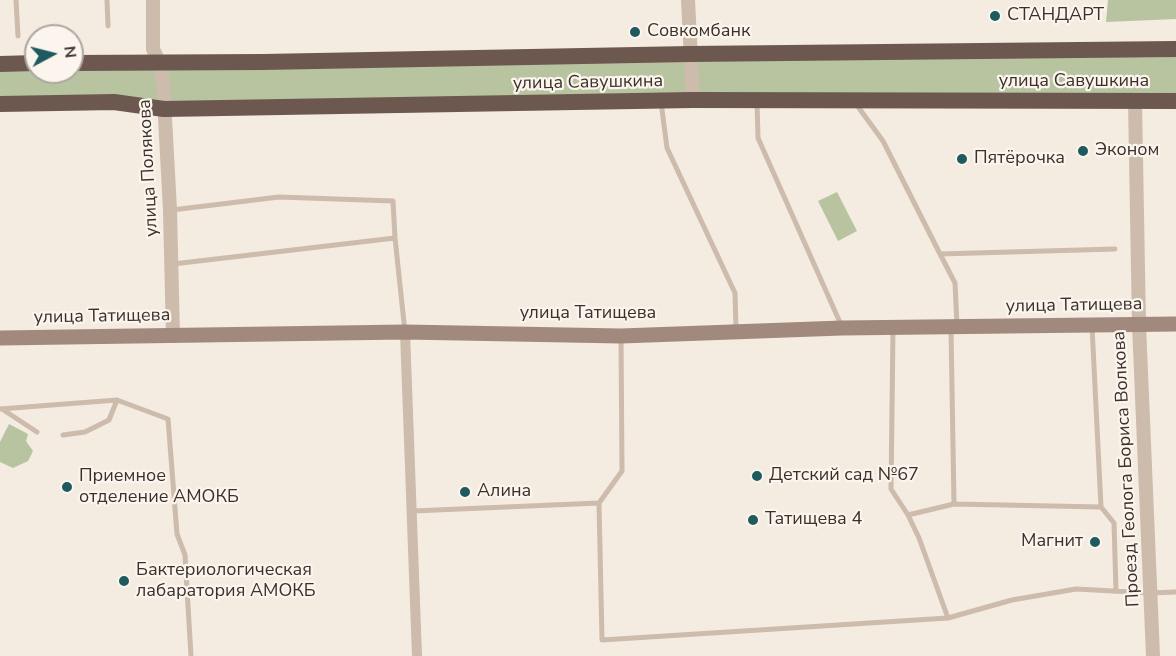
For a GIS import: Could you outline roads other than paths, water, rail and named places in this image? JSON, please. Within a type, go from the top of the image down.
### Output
[{"type":"highway","name":"улица Савушкина","points":[[84,63],[1176,49]]},
{"type":"highway","points":[[0,64],[24,63]]},
{"type":"highway","name":"улица Савушкина","points":[[0,104],[114,102],[164,109],[693,100],[757,102],[1176,101]]},
{"type":"main road","name":"улица Татищева","points":[[0,338],[405,332],[621,336],[842,328],[1176,324]]},
{"type":"street","name":"улица Полякова","points":[[153,0],[153,49],[159,62],[163,81],[170,210],[172,336]]},
{"type":"street","points":[[688,0],[693,100]]},
{"type":"street","name":"Проезд Геолога Бориса Волкова","points":[[1135,101],[1138,325],[1153,656]]},
{"type":"street","points":[[405,332],[417,656]]},
{"type":"lane","points":[[16,0],[18,36]]},
{"type":"lane","points":[[107,0],[108,26]]},
{"type":"lane","points":[[661,101],[667,148],[735,293],[736,331]]},
{"type":"lane","points":[[854,101],[883,141],[955,283],[954,504]]},
{"type":"lane","points":[[757,102],[758,138],[842,328]]},
{"type":"lane","points":[[170,210],[279,197],[393,201],[394,238],[405,332]]},
{"type":"lane","points":[[171,264],[394,238]]},
{"type":"lane","points":[[940,254],[1115,249]]},
{"type":"lane","points":[[1092,325],[1101,507],[1114,523],[1116,591]]},
{"type":"lane","points":[[893,327],[891,489],[908,515],[919,538],[948,618]]},
{"type":"lane","points":[[621,336],[622,471],[599,503],[602,640],[948,618],[1012,600],[1076,589],[1176,592]]},
{"type":"lane","points":[[1,409],[117,400],[168,419],[177,534],[185,555],[191,656]]},
{"type":"lane","points":[[63,435],[85,432],[109,420],[117,400]]},
{"type":"lane","points":[[1,409],[37,432]]},
{"type":"lane","points":[[412,511],[599,503]]},
{"type":"lane","points":[[908,515],[954,504],[1101,507]]},
{"type":"place","name":"СТАНДАРТ","points":[[995,16]]},
{"type":"place","name":"Совкомбанк","points":[[635,32]]},
{"type":"place","name":"Эконом","points":[[1083,151]]},
{"type":"place","name":"Пятёрочка","points":[[962,159]]},
{"type":"place","name":"Детский сад №67","points":[[757,476]]},
{"type":"place","name":"Приемное отделение АМОКБ","points":[[67,487]]},
{"type":"place","name":"Алина","points":[[465,492]]},
{"type":"place","name":"Татищева 4","points":[[753,520]]},
{"type":"place","name":"Магнит","points":[[1095,542]]},
{"type":"place","name":"Бактериологическая лабаратория АМОКБ","points":[[124,581]]}]
